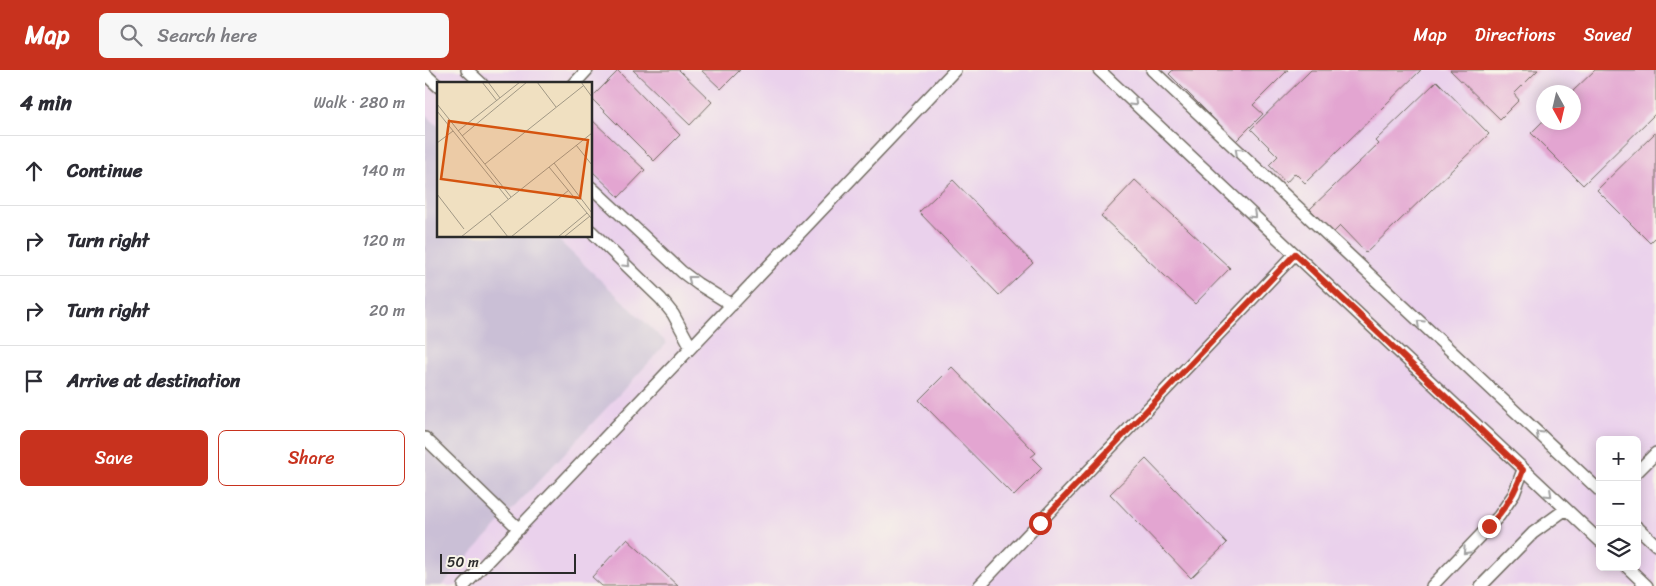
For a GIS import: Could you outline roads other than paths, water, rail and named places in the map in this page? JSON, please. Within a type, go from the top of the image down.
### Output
[{"type":"lane","points":[[467,70],[480,82]]},
{"type":"lane","points":[[576,82],[587,70]]},
{"type":"lane","points":[[464,586],[955,70]]},
{"type":"lane","points":[[1099,70],[1596,537]]},
{"type":"lane","points":[[1151,70],[1596,487]]},
{"type":"lane","points":[[425,74],[437,85]]},
{"type":"lane","points":[[593,189],[682,272],[731,306]]},
{"type":"lane","points":[[593,233],[649,285],[673,314],[691,347]]},
{"type":"lane","points":[[979,586],[1295,254]]},
{"type":"lane","points":[[425,438],[519,529]]},
{"type":"lane","points":[[1641,468],[1656,453]]},
{"type":"lane","points":[[1433,586],[1499,516],[1513,494],[1523,470]]},
{"type":"lane","points":[[1481,586],[1533,533],[1566,509]]},
{"type":"lane","points":[[1641,531],[1656,545]]},
{"type":"lane","points":[[1631,571],[1647,586]]}]
